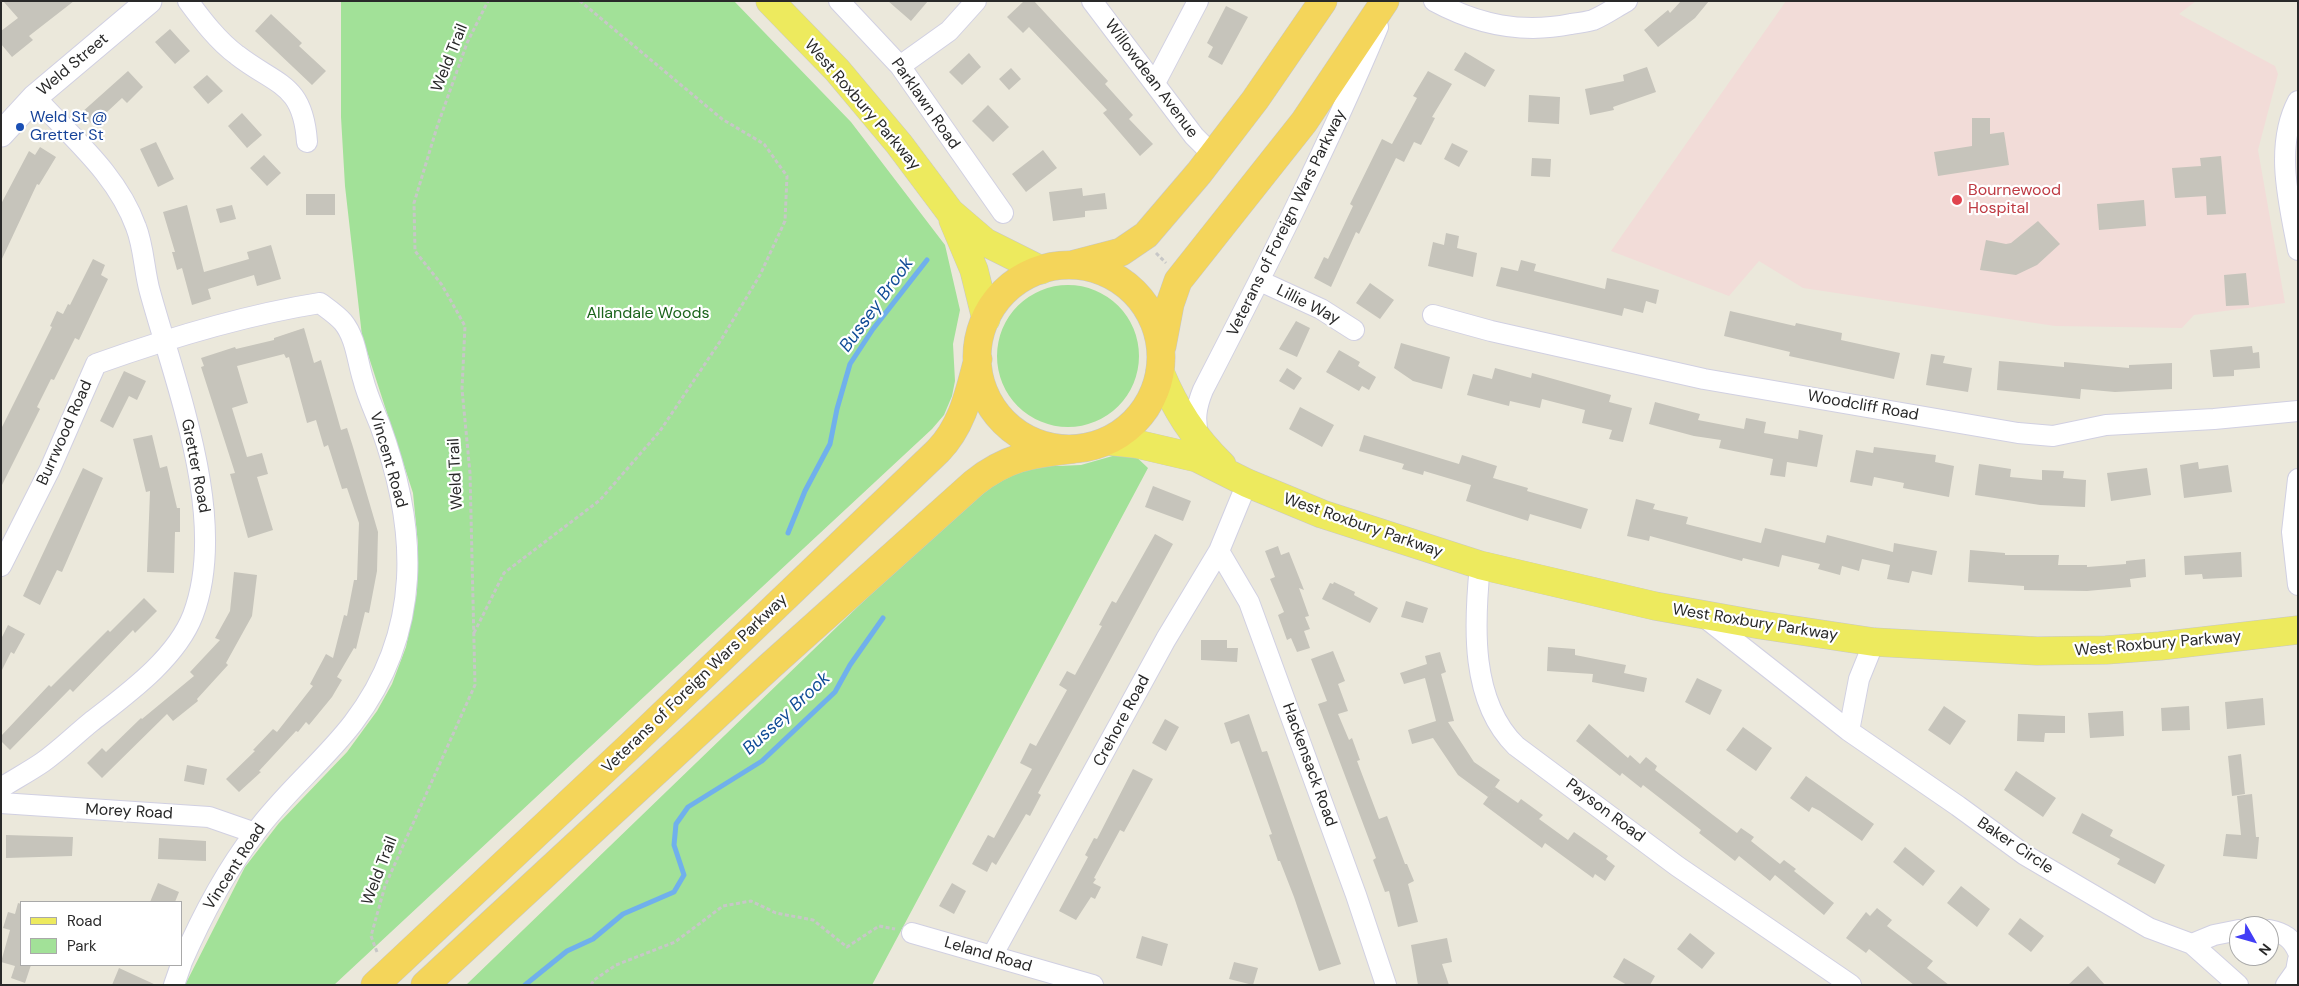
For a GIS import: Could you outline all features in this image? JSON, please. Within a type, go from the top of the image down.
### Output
[{"type":"highway","points":[[1074,449],[1042,445],[1023,437],[1006,424],[987,399],[980,380],[978,359],[980,336],[986,319],[995,304],[1007,290],[1022,279],[1041,270],[1069,266],[1116,253],[1136,243],[1167,211],[1255,100],[1323,1]]},
{"type":"highway","name":"Veterans of Foreign Wars Parkway","points":[[1074,449],[1108,440],[1124,430],[1139,417],[1150,400],[1160,363],[1171,297],[1178,281],[1304,122],[1385,1]]},
{"type":"highway","points":[[1069,266],[1092,268],[1107,274],[1133,291],[1148,310],[1155,324],[1160,363]]},
{"type":"highway","name":"Veterans of Foreign Wars Parkway","points":[[374,985],[708,672],[943,446],[954,431],[964,411],[978,359]]},
{"type":"highway","points":[[426,985],[748,686],[974,483],[995,468],[1013,459],[1038,452],[1074,449]]},
{"type":"main road","name":"West Roxbury Parkway","points":[[770,1],[843,78],[899,144],[950,212],[985,242],[1041,270]]},
{"type":"main road","name":"West Roxbury Parkway","points":[[950,212],[974,270],[986,319]]},
{"type":"main road","name":"West Roxbury Parkway","points":[[1160,363],[1179,414],[1200,445],[1239,479]]},
{"type":"main road","name":"West Roxbury Parkway","points":[[1108,440],[1197,458],[1239,479],[1330,517],[1480,565],[1703,616],[1874,642],[1971,649],[2082,651],[2160,646],[2298,630]]},
{"type":"street","name":"Weld Street","points":[[1,134],[35,97],[150,1]]},
{"type":"street","points":[[188,1],[229,48],[268,74],[290,92],[300,105],[305,119],[307,142]]},
{"type":"street","name":"Parklawn Road","points":[[839,1],[900,66],[1004,213]]},
{"type":"street","points":[[900,66],[949,31],[976,1]]},
{"type":"street","name":"Willowdean Avenue","points":[[1092,1],[1194,136],[1213,154]]},
{"type":"street","points":[[1155,83],[1198,1]]},
{"type":"street","name":"Veterans of Foreign Wars Parkway","points":[[1200,445],[1195,425],[1196,408],[1203,390],[1260,281],[1341,114],[1389,1]]},
{"type":"street","points":[[1434,1],[1463,16],[1488,24],[1534,28],[1552,28],[1591,20],[1627,1]]},
{"type":"street","name":"Gretter Road","points":[[1,788],[45,761],[131,691],[167,658],[193,616],[204,568],[206,526],[203,496],[136,227],[111,180],[80,142],[35,97]]},
{"type":"street","points":[[2298,100],[2292,112],[2284,164],[2298,250]]},
{"type":"street","name":"Lillie Way","points":[[1260,281],[1321,309],[1354,330]]},
{"type":"street","name":"Vincent Road","points":[[164,340],[283,309],[320,303],[343,322],[351,336],[363,380],[386,442],[400,496],[408,549],[407,598],[397,640],[384,674],[368,703],[352,724],[255,833],[208,904],[182,963]]},
{"type":"street","name":"Woodcliff Road","points":[[1433,316],[1704,379],[2018,434],[2053,436],[2106,425],[2214,419],[2298,411]]},
{"type":"street","name":"Burrwood Road","points":[[1,566],[50,469],[96,364],[164,340]]},
{"type":"street","name":"Crehore Road","points":[[992,956],[1166,639],[1219,551],[1239,479]]},
{"type":"street","points":[[2298,479],[2292,532],[2298,585]]},
{"type":"street","name":"Hackensack Road","points":[[1219,551],[1249,602],[1356,895],[1386,985]]},
{"type":"street","name":"Payson Road","points":[[1480,565],[1477,638],[1483,689],[1494,717],[1503,733],[1516,746],[1677,866],[1850,985]]},
{"type":"street","name":"Baker Circle","points":[[1703,616],[1848,731],[1958,806],[2025,855],[2149,928],[2192,944],[2238,985]]},
{"type":"street","points":[[1848,731],[1859,680],[1874,642]]},
{"type":"street","name":"Morey Road","points":[[1,803],[209,817],[255,833]]},
{"type":"street","points":[[2192,944],[2214,935],[2229,932]]},
{"type":"street","points":[[2279,932],[2294,942],[2298,952]]},
{"type":"street","name":"Leland Road","points":[[912,933],[1093,985]]},
{"type":"street","points":[[2286,985],[2296,971],[2298,960]]},
{"type":"street","name":"Vincent Road","points":[[174,985],[181,966]]},
{"type":"path","name":"Weld Trail","points":[[378,953],[371,936],[384,886],[475,685],[470,473],[462,389],[465,326],[442,285],[414,251],[414,203],[437,127],[467,43],[488,1]]},
{"type":"path","points":[[474,634],[504,572],[600,500],[660,431],[721,340],[760,275],[785,221],[787,176],[764,144],[722,118],[580,1]]},
{"type":"path","points":[[1150,248],[1172,270]]},
{"type":"path","points":[[590,985],[616,965],[675,942],[723,906],[751,901],[776,914],[813,920],[847,947],[879,926],[912,933]]},
{"type":"shaded area","name":"Bournewood Hospital","points":[[1786,1],[2196,1],[2179,14],[2275,66],[2278,74],[2258,150],[2285,303],[2194,315],[2182,328],[2055,326],[1803,288],[1759,261],[1729,296],[1611,251]]},
{"type":"green space","name":"Allandale Woods","points":[[341,1],[734,1],[851,122],[945,245],[960,310],[953,344],[955,381],[952,396],[944,415],[932,429],[334,985],[185,985],[245,867],[279,823],[347,752],[377,711],[392,684],[406,647],[417,592],[418,545],[413,493],[362,336],[345,186],[341,117]]},
{"type":"green space","points":[[1068,285],[1082,286],[1095,290],[1119,305],[1134,329],[1138,342],[1138,370],[1134,383],[1119,407],[1095,422],[1082,426],[1068,427],[1054,426],[1041,422],[1017,407],[1002,383],[998,370],[997,356],[998,342],[1002,329],[1017,305],[1041,290],[1054,286]]},
{"type":"green space","points":[[1130,451],[1148,468],[872,985],[466,985],[984,485],[1036,464],[1058,466],[1081,465]]},
{"type":"building","points":[[3,1],[74,1],[29,36],[33,40],[12,57],[1,44],[1,31],[18,18]]},
{"type":"building","points":[[888,1],[928,1],[911,21]]},
{"type":"building","points":[[1024,1],[1034,1],[1108,81],[1105,84],[1133,115],[1129,119],[1153,144],[1140,156],[1103,113],[1107,110],[1029,27],[1023,33],[1007,17]]},
{"type":"building","points":[[1681,1],[1709,1],[1695,18],[1658,47],[1644,30],[1668,10],[1670,13]]},
{"type":"building","points":[[1226,6],[1248,17],[1222,65],[1208,57],[1213,47],[1207,43]]},
{"type":"building","points":[[271,14],[302,43],[299,46],[326,71],[312,85],[255,31]]},
{"type":"building","points":[[170,29],[190,51],[175,64],[155,42]]},
{"type":"building","points":[[1465,52],[1495,70],[1485,87],[1454,70]]},
{"type":"building","points":[[969,53],[981,67],[962,85],[949,72]]},
{"type":"building","points":[[1647,67],[1656,92],[1613,107],[1614,110],[1590,115],[1585,89],[1624,81],[1623,75]]},
{"type":"building","points":[[1011,68],[1021,79],[1009,90],[999,79]]},
{"type":"building","points":[[128,71],[143,87],[127,103],[122,98],[93,125],[81,113]]},
{"type":"building","points":[[1428,71],[1452,84],[1432,117],[1435,118],[1421,145],[1414,142],[1404,162],[1396,158],[1359,234],[1356,232],[1331,287],[1314,278],[1324,257],[1328,259],[1353,206],[1350,204],[1382,139],[1392,144],[1417,98],[1413,96]]},
{"type":"building","points":[[207,75],[223,91],[208,104],[193,87]]},
{"type":"building","points":[[1529,95],[1560,97],[1559,124],[1528,122]]},
{"type":"building","points":[[988,105],[1009,127],[993,142],[972,121]]},
{"type":"building","points":[[242,113],[262,135],[247,148],[228,126]]},
{"type":"building","points":[[1972,118],[1990,118],[1990,134],[2004,132],[2009,165],[1938,176],[1934,152],[1972,146]]},
{"type":"building","points":[[156,142],[174,179],[158,187],[140,149]]},
{"type":"building","points":[[1452,143],[1468,151],[1459,167],[1444,159]]},
{"type":"building","points":[[40,147],[56,157],[39,185],[37,184],[1,261],[1,204],[29,151],[35,155]]},
{"type":"building","points":[[1043,150],[1057,168],[1026,192],[1012,174]]},
{"type":"building","points":[[264,155],[281,173],[267,186],[250,168]]},
{"type":"building","points":[[2221,156],[2226,214],[2207,215],[2206,196],[2175,198],[2172,168],[2201,166],[2200,158]]},
{"type":"building","points":[[1532,158],[1551,159],[1550,177],[1531,176]]},
{"type":"building","points":[[1082,188],[1083,196],[1105,193],[1107,209],[1085,211],[1085,217],[1053,221],[1049,192]]},
{"type":"building","points":[[306,194],[335,194],[335,215],[306,215]]},
{"type":"building","points":[[2144,200],[2146,226],[2099,230],[2097,204]]},
{"type":"building","points":[[187,205],[204,272],[249,259],[247,252],[271,245],[281,279],[257,286],[254,275],[208,289],[211,299],[192,305],[182,268],[177,270],[172,252],[175,252],[163,212]]},
{"type":"building","points":[[232,205],[236,219],[220,223],[216,209]]},
{"type":"building","points":[[2038,221],[2060,244],[2037,265],[2016,275],[1980,270],[1986,240],[2006,244],[2011,243]]},
{"type":"building","points":[[1446,233],[1459,236],[1457,248],[1477,253],[1473,277],[1428,266],[1433,242],[1444,245]]},
{"type":"building","points":[[93,259],[105,265],[101,275],[108,279],[79,340],[75,338],[54,380],[51,379],[37,407],[40,409],[1,487],[1,429],[52,327],[50,326],[57,311],[63,314],[68,304],[70,305]]},
{"type":"building","points":[[1521,260],[1536,264],[1534,271],[1605,289],[1607,278],[1659,290],[1656,304],[1646,301],[1643,313],[1624,308],[1622,316],[1496,286],[1501,267],[1518,271]]},
{"type":"building","points":[[2246,273],[2249,305],[2226,306],[2224,275]]},
{"type":"building","points":[[1370,283],[1394,300],[1380,319],[1356,303]]},
{"type":"building","points":[[1730,311],[1795,326],[1796,323],[1842,333],[1841,340],[1900,353],[1894,379],[1789,356],[1790,352],[1724,336]]},
{"type":"building","points":[[1296,321],[1310,328],[1297,357],[1279,349]]},
{"type":"building","points":[[304,328],[314,363],[321,360],[341,430],[347,428],[353,447],[378,532],[377,571],[369,613],[365,612],[356,649],[354,648],[337,677],[342,680],[332,697],[309,725],[306,722],[298,732],[296,731],[259,771],[261,772],[239,792],[226,779],[255,751],[253,750],[273,729],[277,732],[313,686],[310,684],[326,654],[333,658],[344,615],[347,616],[354,580],[357,580],[359,523],[347,488],[342,489],[328,445],[324,447],[316,420],[307,423],[289,357],[286,358],[284,354],[237,366],[248,403],[232,408],[247,457],[262,453],[268,474],[257,477],[273,530],[248,538],[230,474],[235,473],[201,367],[204,366],[201,358],[235,347],[236,349],[274,340],[274,338]]},
{"type":"building","points":[[1401,343],[1450,357],[1442,389],[1413,381],[1394,368]]},
{"type":"building","points":[[2252,346],[2253,353],[2259,352],[2260,368],[2234,370],[2234,376],[2213,377],[2210,350]]},
{"type":"building","points":[[1339,350],[1360,362],[1358,366],[1376,377],[1369,390],[1362,386],[1359,391],[1326,372]]},
{"type":"building","points":[[1931,354],[1945,356],[1943,363],[1972,368],[1968,392],[1926,385]]},
{"type":"building","points":[[1999,361],[2064,367],[2064,362],[2129,368],[2129,365],[2172,363],[2172,389],[2115,392],[2081,389],[2080,399],[1997,390]]},
{"type":"building","points":[[1287,368],[1302,378],[1294,390],[1279,381]]},
{"type":"building","points":[[1495,368],[1531,378],[1532,373],[1611,395],[1609,402],[1632,408],[1623,442],[1609,439],[1612,430],[1582,423],[1585,410],[1542,399],[1540,408],[1510,401],[1509,406],[1467,395],[1473,374],[1492,379]]},
{"type":"building","points":[[124,371],[146,381],[137,400],[129,396],[113,428],[100,421]]},
{"type":"building","points":[[1655,402],[1700,414],[1698,420],[1744,429],[1746,418],[1766,422],[1764,433],[1798,439],[1799,430],[1823,435],[1817,467],[1787,462],[1785,477],[1770,475],[1773,459],[1719,448],[1721,440],[1694,436],[1649,424]]},
{"type":"building","points":[[1300,407],[1334,425],[1322,447],[1289,429]]},
{"type":"building","points":[[152,435],[160,468],[167,466],[177,508],[180,508],[180,532],[175,532],[174,573],[147,572],[150,491],[146,492],[133,439]]},
{"type":"building","points":[[1364,435],[1459,464],[1462,455],[1497,466],[1493,478],[1528,488],[1527,491],[1588,509],[1581,529],[1530,514],[1528,521],[1466,501],[1471,485],[1424,471],[1423,475],[1402,469],[1404,464],[1359,451]]},
{"type":"building","points":[[1874,447],[1936,455],[1935,462],[1954,466],[1949,497],[1903,488],[1904,483],[1874,477],[1872,486],[1850,482],[1856,450],[1873,453]]},
{"type":"building","points":[[2198,462],[2199,469],[2228,465],[2232,492],[2184,498],[2180,465]]},
{"type":"building","points":[[1979,464],[2011,469],[2010,477],[2042,480],[2042,470],[2064,471],[2063,478],[2086,480],[2085,507],[2040,505],[1975,495]]},
{"type":"building","points":[[83,468],[103,478],[62,572],[57,570],[40,605],[23,596]]},
{"type":"building","points":[[2147,468],[2151,495],[2111,501],[2107,473]]},
{"type":"building","points":[[1153,486],[1191,501],[1183,521],[1145,507]]},
{"type":"building","points":[[1636,499],[1655,504],[1653,509],[1688,517],[1686,524],[1761,543],[1765,528],[1825,543],[1827,535],[1893,552],[1894,543],[1937,551],[1932,575],[1912,571],[1909,583],[1887,579],[1890,565],[1862,559],[1859,571],[1842,566],[1840,575],[1818,569],[1820,564],[1782,555],[1779,567],[1743,558],[1742,561],[1650,536],[1649,541],[1627,536]]},
{"type":"building","points":[[1155,534],[1173,544],[1038,793],[1041,795],[1030,816],[1026,814],[996,865],[992,862],[987,872],[972,864],[988,835],[994,838],[1032,769],[1020,763],[1030,743],[1036,746],[1067,690],[1059,685],[1067,671],[1075,675],[1102,626],[1099,625],[1112,601],[1116,603]]},
{"type":"building","points":[[1278,546],[1281,555],[1289,552],[1304,590],[1299,588],[1309,616],[1305,617],[1310,629],[1304,631],[1310,648],[1297,652],[1291,638],[1287,640],[1278,615],[1284,612],[1270,579],[1275,577],[1265,551]]},
{"type":"building","points":[[1970,550],[2005,553],[2005,555],[2059,555],[2058,565],[2087,565],[2087,567],[2126,564],[2126,561],[2145,559],[2146,577],[2130,579],[2131,587],[2087,591],[2024,590],[2024,586],[1968,582]]},
{"type":"building","points":[[2241,552],[2242,577],[2203,579],[2202,574],[2185,575],[2184,556]]},
{"type":"building","points":[[234,572],[257,575],[252,616],[226,663],[228,665],[197,699],[198,701],[173,721],[167,714],[102,778],[87,763],[102,748],[106,752],[141,718],[194,676],[190,672],[220,640],[215,638],[230,611]]},
{"type":"building","points":[[1334,582],[1355,592],[1354,595],[1378,608],[1370,623],[1322,599],[1330,583],[1333,584]]},
{"type":"building","points":[[144,598],[157,611],[135,633],[133,630],[73,692],[70,689],[10,750],[1,741],[1,736],[49,685],[51,687],[108,630],[110,632]]},
{"type":"building","points":[[1406,601],[1428,608],[1423,623],[1401,617]]},
{"type":"building","points":[[8,625],[25,634],[14,654],[11,652],[1,672],[1,639]]},
{"type":"building","points":[[1201,640],[1227,640],[1227,648],[1238,648],[1237,662],[1201,660]]},
{"type":"building","points":[[1548,647],[1575,649],[1575,655],[1626,665],[1624,673],[1647,678],[1644,692],[1592,682],[1593,674],[1547,671]]},
{"type":"building","points":[[1333,651],[1345,681],[1338,684],[1348,711],[1338,714],[1349,740],[1352,738],[1360,760],[1357,761],[1379,819],[1387,816],[1405,864],[1407,864],[1414,881],[1408,884],[1418,922],[1398,927],[1389,891],[1385,892],[1373,860],[1376,858],[1318,704],[1327,701],[1311,659]]},
{"type":"building","points":[[1440,652],[1446,672],[1441,674],[1454,721],[1448,722],[1474,762],[1500,780],[1488,797],[1458,775],[1433,738],[1412,744],[1408,730],[1436,721],[1425,678],[1404,684],[1400,673],[1427,664],[1425,656]]},
{"type":"building","points":[[1697,678],[1722,690],[1710,715],[1685,702]]},
{"type":"building","points":[[2263,698],[2265,725],[2227,729],[2225,702]]},
{"type":"building","points":[[1944,706],[1966,721],[1950,745],[1928,730]]},
{"type":"building","points":[[2189,706],[2190,730],[2162,731],[2161,708]]},
{"type":"building","points":[[2123,711],[2124,736],[2090,738],[2088,713]]},
{"type":"building","points":[[1249,714],[1262,752],[1267,751],[1341,964],[1319,971],[1294,897],[1280,861],[1278,861],[1269,835],[1272,834],[1239,741],[1231,744],[1224,723]]},
{"type":"building","points":[[2018,714],[2065,716],[2065,733],[2045,733],[2044,742],[2017,741]]},
{"type":"building","points":[[1165,719],[1179,727],[1166,751],[1152,743]]},
{"type":"building","points":[[1589,724],[1628,758],[1630,755],[1640,764],[1646,757],[1657,766],[1655,770],[1737,833],[1741,828],[1754,837],[1751,841],[1780,864],[1784,860],[1796,869],[1794,871],[1834,903],[1824,915],[1775,875],[1770,881],[1739,856],[1735,861],[1699,833],[1701,830],[1643,785],[1641,788],[1622,773],[1620,776],[1576,741]]},
{"type":"building","points":[[1743,727],[1772,748],[1756,771],[1726,750]]},
{"type":"building","points":[[2241,754],[2245,794],[2232,796],[2228,756]]},
{"type":"building","points":[[187,765],[207,769],[204,785],[184,781]]},
{"type":"building","points":[[1133,769],[1153,779],[1124,832],[1120,830],[1094,878],[1096,879],[1093,883],[1101,887],[1095,899],[1091,897],[1076,920],[1059,911],[1088,857],[1085,855],[1094,838],[1097,839]]},
{"type":"building","points":[[2016,771],[2056,798],[2043,817],[2004,790]]},
{"type":"building","points":[[1806,776],[1874,824],[1862,841],[1820,811],[1812,807],[1809,812],[1790,798]]},
{"type":"building","points":[[1495,787],[1518,803],[1521,799],[1543,815],[1539,819],[1568,840],[1574,832],[1608,856],[1606,859],[1615,866],[1605,881],[1595,874],[1593,878],[1545,843],[1542,848],[1483,804]]},
{"type":"building","points":[[2252,794],[2256,837],[2259,837],[2257,859],[2223,856],[2226,834],[2241,835],[2237,796]]},
{"type":"building","points":[[2082,813],[2113,830],[2110,836],[2165,865],[2155,884],[2117,864],[2120,859],[2072,833]]},
{"type":"building","points":[[6,835],[73,837],[72,856],[6,858]]},
{"type":"building","points":[[159,838],[206,841],[206,861],[158,859]]},
{"type":"building","points":[[1905,847],[1935,871],[1923,886],[1893,862]]},
{"type":"building","points":[[158,883],[179,892],[175,901],[150,901]]},
{"type":"building","points":[[952,883],[966,891],[954,914],[939,906]]},
{"type":"building","points":[[1961,886],[1990,909],[1977,927],[1947,903]]},
{"type":"building","points":[[18,903],[20,904],[20,966],[31,966],[25,983],[11,978],[15,966],[1,962],[10,930],[3,928],[8,912],[15,914]]},
{"type":"building","points":[[1877,908],[1892,920],[1887,926],[1933,961],[1927,968],[1949,985],[1914,985],[1869,949],[1866,953],[1846,938],[1866,912],[1870,916]]},
{"type":"building","points":[[2020,918],[2044,936],[2031,952],[2008,934]]},
{"type":"building","points":[[1690,933],[1715,953],[1702,969],[1677,949]]},
{"type":"building","points":[[1142,936],[1168,944],[1162,966],[1136,958]]},
{"type":"building","points":[[1447,938],[1452,962],[1442,964],[1449,985],[1418,985],[1411,945]]},
{"type":"building","points":[[1624,958],[1655,976],[1650,985],[1627,985],[1613,977]]},
{"type":"building","points":[[1234,962],[1258,968],[1253,985],[1229,979]]},
{"type":"building","points":[[2088,966],[2105,985],[2068,985]]},
{"type":"building","points":[[119,968],[156,985],[112,985]]},
{"type":"waterway","name":"Bussey Brook","points":[[788,533],[805,491],[830,444],[837,409],[850,364],[873,329],[927,260]]},
{"type":"waterway","name":"Bussey Brook","points":[[525,985],[567,951],[593,939],[623,914],[674,892],[684,875],[674,845],[676,824],[688,807],[762,761],[835,692],[850,665],[883,618]]},
{"type":"place","name":"Weld St @ Gretter St","points":[[20,127]]},
{"type":"place","name":"Bournewood Hospital","points":[[1957,200]]}]
